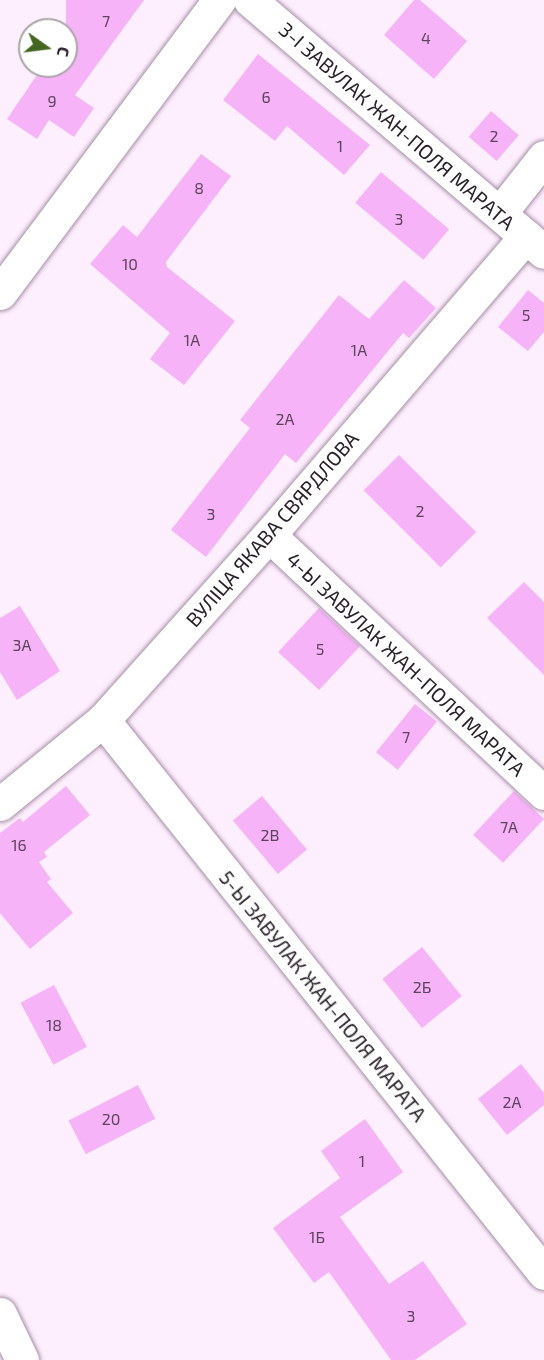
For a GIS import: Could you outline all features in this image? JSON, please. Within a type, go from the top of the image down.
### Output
[{"type":"street","points":[[0,293],[219,0]]},
{"type":"street","name":"3-І ЗАВУЛАК ЖАН-ПОЛЯ МАРАТА","points":[[250,0],[535,244]]},
{"type":"street","points":[[500,213],[544,157]]},
{"type":"street","name":"ВУЛІЦА ЯКАВА СВЯРДЛОВА","points":[[0,804],[103,720],[535,244]]},
{"type":"street","name":"4-Ы ЗАВУЛАК ЖАН-ПОЛЯ МАРАТА","points":[[269,535],[544,792]]},
{"type":"street","name":"5-Ы ЗАВУЛАК ЖАН-ПОЛЯ МАРАТА","points":[[103,720],[544,1273]]},
{"type":"street","points":[[0,1314],[22,1360]]},
{"type":"building","points":[[66,0],[144,0],[75,95],[94,108],[74,137],[49,120],[37,139],[7,119],[35,78],[78,78],[78,18],[66,18]]},
{"type":"building","points":[[414,0],[420,0],[467,41],[434,79],[384,35]]},
{"type":"building","points":[[258,54],[370,145],[344,175],[287,126],[275,141],[223,100]]},
{"type":"building","points":[[491,111],[519,135],[497,161],[469,137]]},
{"type":"building","points":[[201,154],[231,176],[166,262],[167,267],[235,321],[184,385],[150,359],[170,333],[90,264],[123,225],[137,237]]},
{"type":"building","points":[[381,172],[449,229],[423,260],[355,203]]},
{"type":"building","points":[[404,280],[436,308],[409,338],[403,333],[296,463],[285,454],[206,557],[171,530],[250,428],[240,420],[339,295],[369,319]]},
{"type":"building","points":[[528,290],[544,303],[544,332],[528,351],[498,327]]},
{"type":"building","points":[[399,455],[476,532],[441,567],[364,490]]},
{"type":"building","points":[[524,582],[544,602],[544,675],[487,618]]},
{"type":"building","points":[[20,606],[60,671],[17,700],[0,672],[0,618]]},
{"type":"building","points":[[319,608],[360,646],[319,690],[278,652]]},
{"type":"building","points":[[415,704],[437,722],[398,770],[376,752]]},
{"type":"building","points":[[66,786],[90,815],[44,852],[47,857],[39,862],[51,879],[47,882],[73,913],[30,949],[0,913],[0,833],[20,818],[23,822]]},
{"type":"building","points":[[514,791],[544,819],[503,863],[473,835]]},
{"type":"building","points":[[262,796],[307,850],[278,874],[233,820]]},
{"type":"building","points":[[422,947],[462,996],[422,1028],[382,979]]},
{"type":"building","points":[[54,985],[87,1047],[53,1065],[20,1003]]},
{"type":"building","points":[[521,1064],[544,1093],[544,1105],[507,1135],[478,1099]]},
{"type":"building","points":[[138,1085],[155,1119],[86,1154],[69,1120]]},
{"type":"building","points":[[365,1119],[403,1172],[340,1217],[389,1284],[423,1261],[467,1324],[415,1360],[391,1360],[329,1272],[314,1283],[273,1228],[340,1178],[321,1151]]}]
